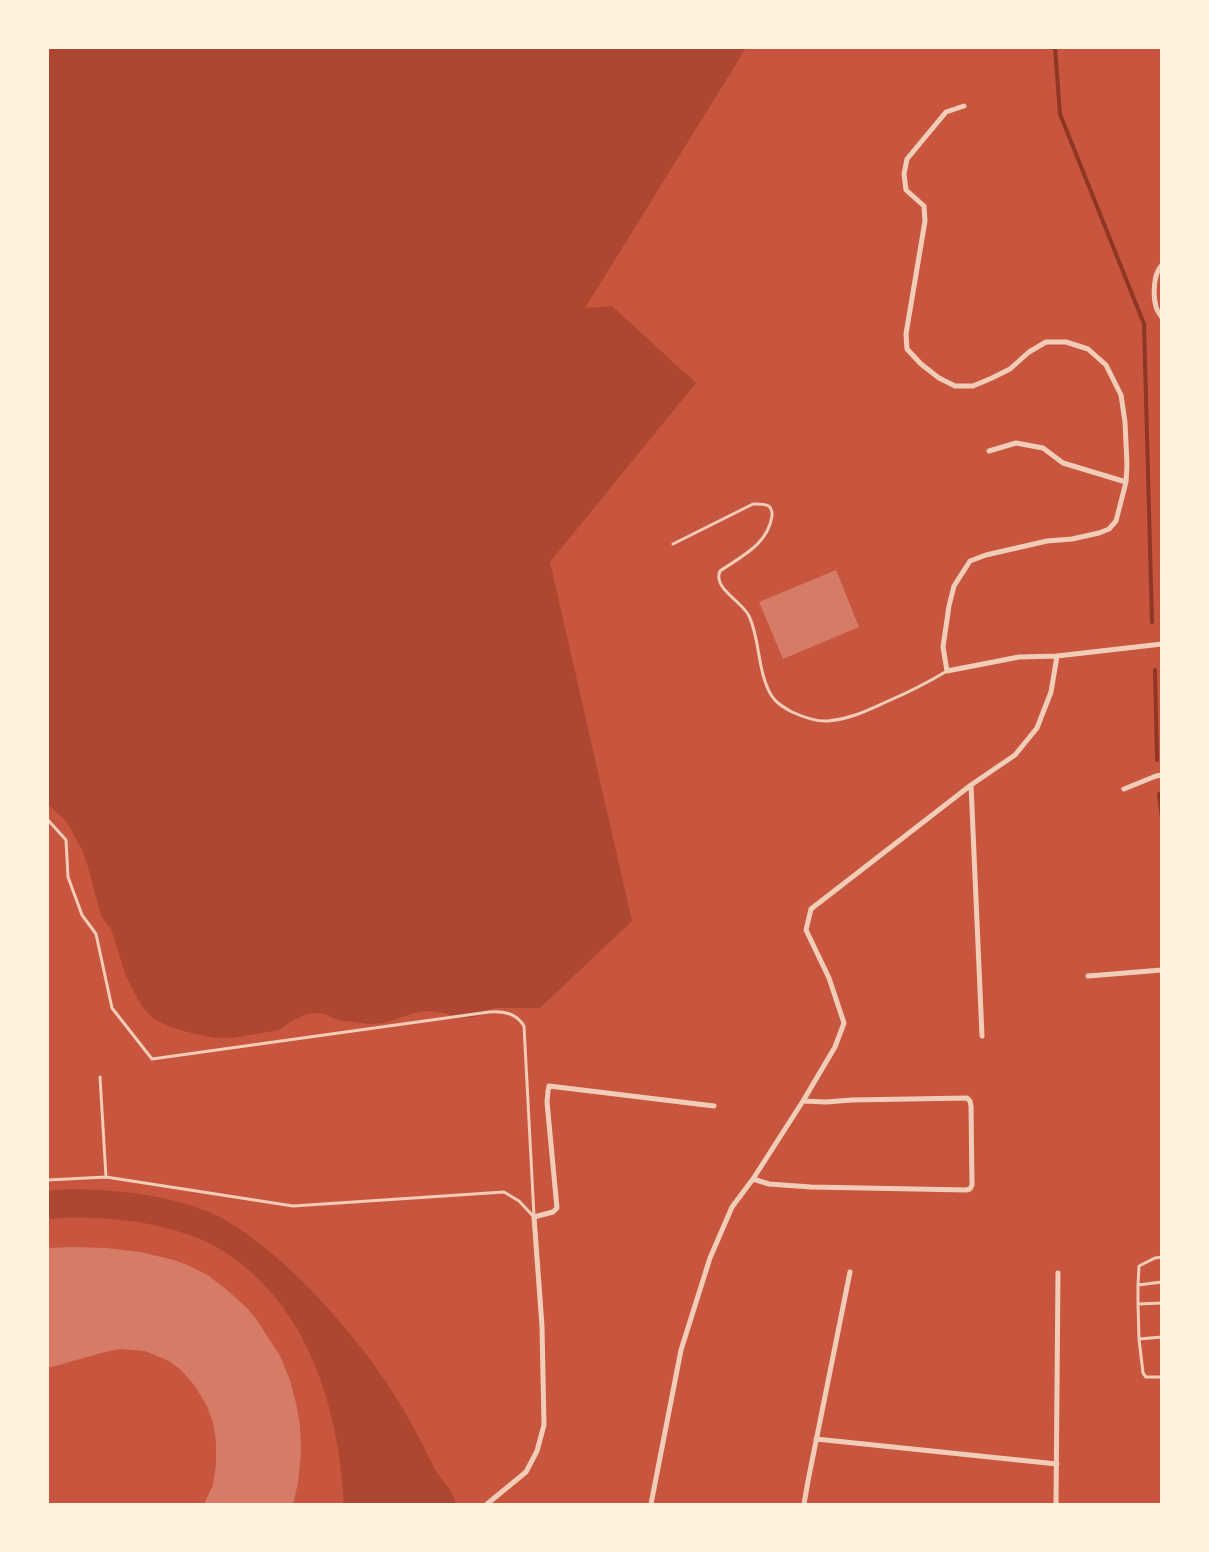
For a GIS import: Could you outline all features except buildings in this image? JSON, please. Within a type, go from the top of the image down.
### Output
[{"type":"street","points":[[964,106],[946,112],[907,159],[904,174],[906,190],[924,206],[926,221],[906,334],[907,349],[921,364],[939,378],[956,386],[973,386],[992,378],[1010,369],[1029,352],[1046,342],[1066,342],[1088,349],[1106,365],[1121,394],[1127,454],[1126,482],[1116,521],[1109,529],[1072,539],[1047,541],[986,555],[970,561],[954,586],[949,606],[943,648],[947,670],[1020,657],[1057,656],[1162,644]]},
{"type":"street","points":[[1162,265],[1157,269],[1154,289],[1156,308],[1162,318]]},
{"type":"street","points":[[990,451],[1016,443],[1043,448],[1063,463],[1126,482]]},
{"type":"street","points":[[651,1504],[681,1350],[710,1258],[732,1207],[753,1179],[803,1101],[835,1047],[844,1023],[829,978],[806,930],[811,909],[971,785],[1015,755],[1037,728],[1051,692],[1057,656]]},
{"type":"street","points":[[1124,789],[1156,776],[1162,776]]},
{"type":"street","points":[[971,785],[982,1036]]},
{"type":"street","points":[[1088,976],[1162,970]]},
{"type":"street","points":[[488,1504],[526,1472],[537,1451],[544,1425],[542,1326],[534,1217],[553,1212],[557,1208],[547,1102],[549,1086],[714,1106]]},
{"type":"street","points":[[753,1179],[769,1184],[811,1187],[970,1189],[972,1185],[971,1106],[967,1098],[803,1101]]},
{"type":"street","points":[[804,1504],[850,1272]]},
{"type":"street","points":[[1056,1504],[1058,1272]]},
{"type":"street","points":[[816,1439],[1057,1464]]},
{"type":"lane","points":[[673,544],[753,504],[766,504],[770,507],[772,512],[770,526],[760,543],[720,571],[718,576],[719,581],[749,614],[758,642],[762,672],[768,691],[779,705],[802,717],[826,721],[854,717],[922,686],[947,670]]},
{"type":"lane","points":[[48,820],[66,840],[68,877],[82,915],[96,934],[112,1008],[152,1059],[489,1012],[503,1011],[521,1020],[524,1026],[534,1217]]},
{"type":"lane","points":[[100,1077],[106,1177]]},
{"type":"lane","points":[[48,1180],[106,1177],[293,1206],[504,1192],[519,1201],[534,1217]]},
{"type":"lane","points":[[1162,1257],[1155,1258],[1139,1266],[1138,1285],[1139,1339],[1143,1373],[1146,1377],[1162,1377]]},
{"type":"lane","points":[[1138,1285],[1162,1282]]},
{"type":"lane","points":[[1138,1304],[1162,1303]]},
{"type":"lane","points":[[1139,1339],[1162,1337]]},
{"type":"shaded area","points":[[48,48],[746,48],[585,308],[612,306],[696,383],[550,562],[632,921],[540,1008],[493,1008],[475,1017],[460,1018],[445,1013],[429,1011],[414,1013],[384,1023],[369,1024],[337,1020],[322,1013],[307,1014],[279,1030],[232,1038],[215,1038],[183,1031],[153,1018],[141,1005],[126,976],[111,929],[101,916],[83,852],[67,822],[48,804]]},
{"type":"shaded area","points":[[70,1189],[142,1194],[177,1201],[211,1213],[249,1235],[303,1282],[357,1342],[403,1408],[456,1504],[344,1504],[336,1436],[328,1402],[317,1369],[302,1338],[284,1309],[262,1283],[219,1248],[178,1231],[116,1219],[48,1219],[48,1191]]},
{"type":"waterway","points":[[1055,48],[1060,114],[1144,324],[1152,622]]},
{"type":"waterway","points":[[1155,670],[1157,760]]},
{"type":"waterway","points":[[1159,794],[1162,818]]}]
